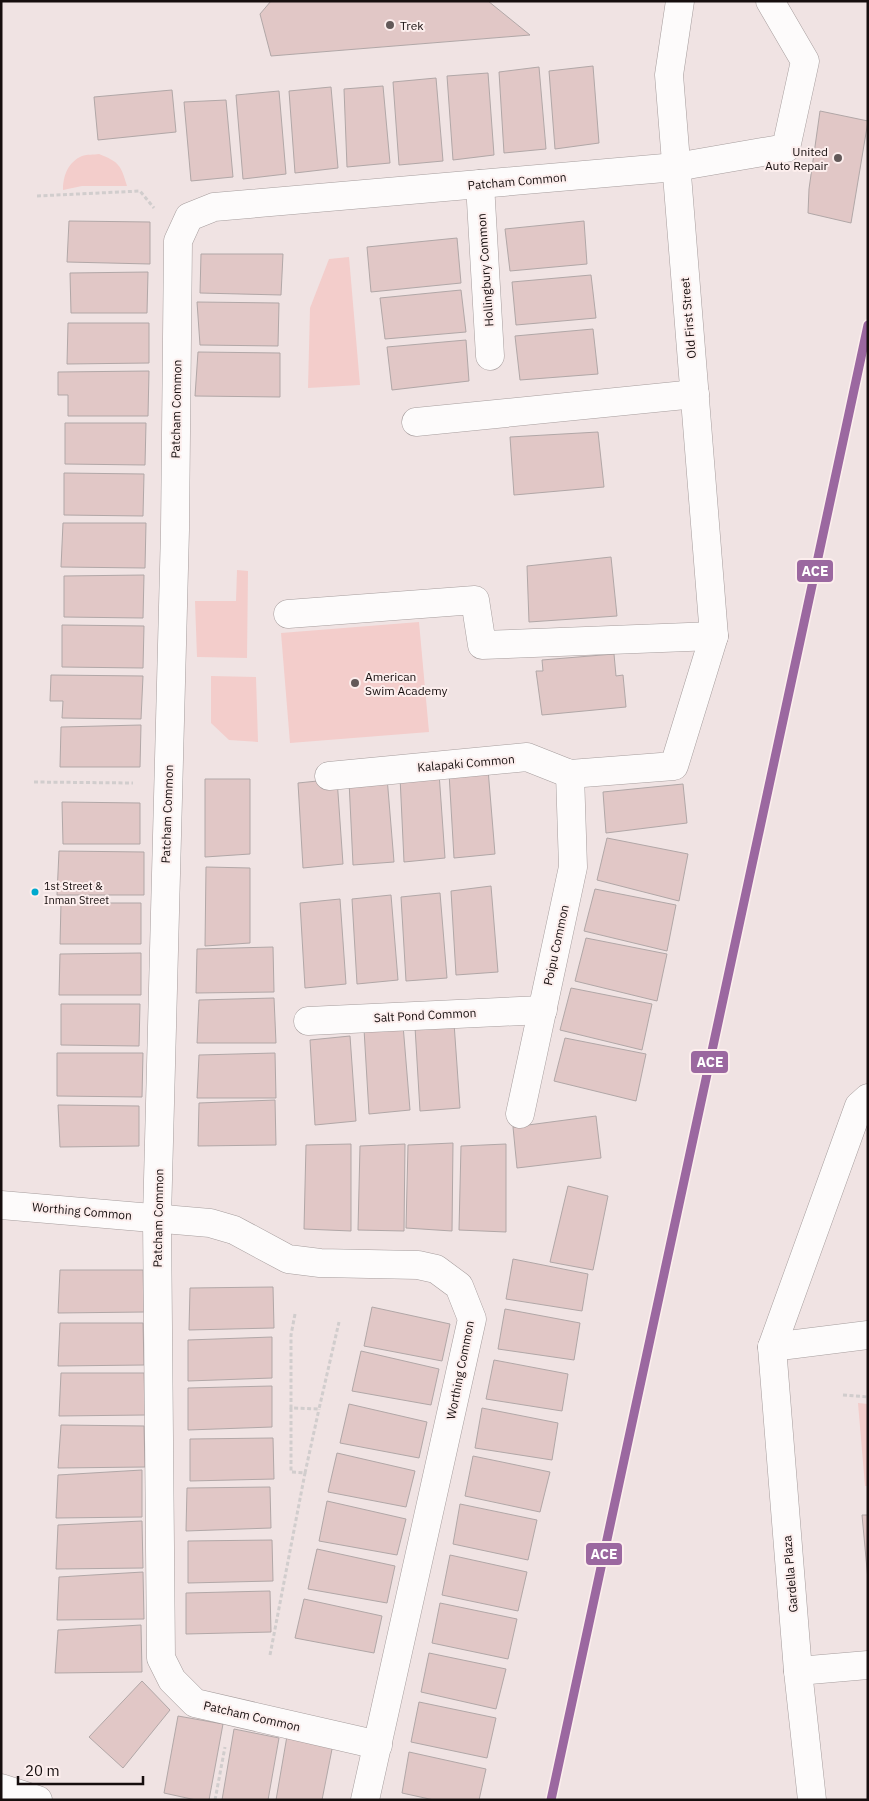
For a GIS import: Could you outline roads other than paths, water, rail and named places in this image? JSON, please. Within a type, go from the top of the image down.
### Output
[{"type":"street","name":"Old First Street","points":[[680,1],[669,75],[714,636]]},
{"type":"street","name":"Patcham Common","points":[[378,1745],[195,1703],[172,1680],[161,1658],[157,1218],[175,530],[178,241],[189,217],[214,207],[676,167],[786,148],[805,61],[770,1]]},
{"type":"street","name":"Hollingbury Common","points":[[480,184],[490,356]]},
{"type":"street","points":[[416,422],[695,394]]},
{"type":"street","points":[[288,614],[475,600],[482,645],[714,636]]},
{"type":"street","name":"Kalapaki Common","points":[[329,776],[527,757],[570,774],[674,766],[714,636]]},
{"type":"street","name":"Poipu Common","points":[[520,1114],[573,867],[570,774]]},
{"type":"street","name":"Salt Pond Common","points":[[308,1021],[542,1010]]},
{"type":"street","points":[[868,1098],[859,1106],[772,1347],[868,1335]]},
{"type":"street","name":"Worthing Common","points":[[1,1205],[210,1223],[234,1230],[288,1260],[320,1263],[418,1265],[436,1269],[459,1286],[472,1319],[365,1800]]},
{"type":"street","name":"Gardella Plaza","points":[[772,1347],[798,1671],[812,1800]]},
{"type":"street","points":[[798,1671],[868,1665]]},
{"type":"street","points":[[1,1788],[38,1800]]},
{"type":"place","name":"Trek","points":[[390,25]]},
{"type":"place","name":"United Auto Repair","points":[[838,158]]},
{"type":"place","name":"American Swim Academy","points":[[355,683]]},
{"type":"place","name":"1st Street & Inman Street","points":[[35,892]]}]
